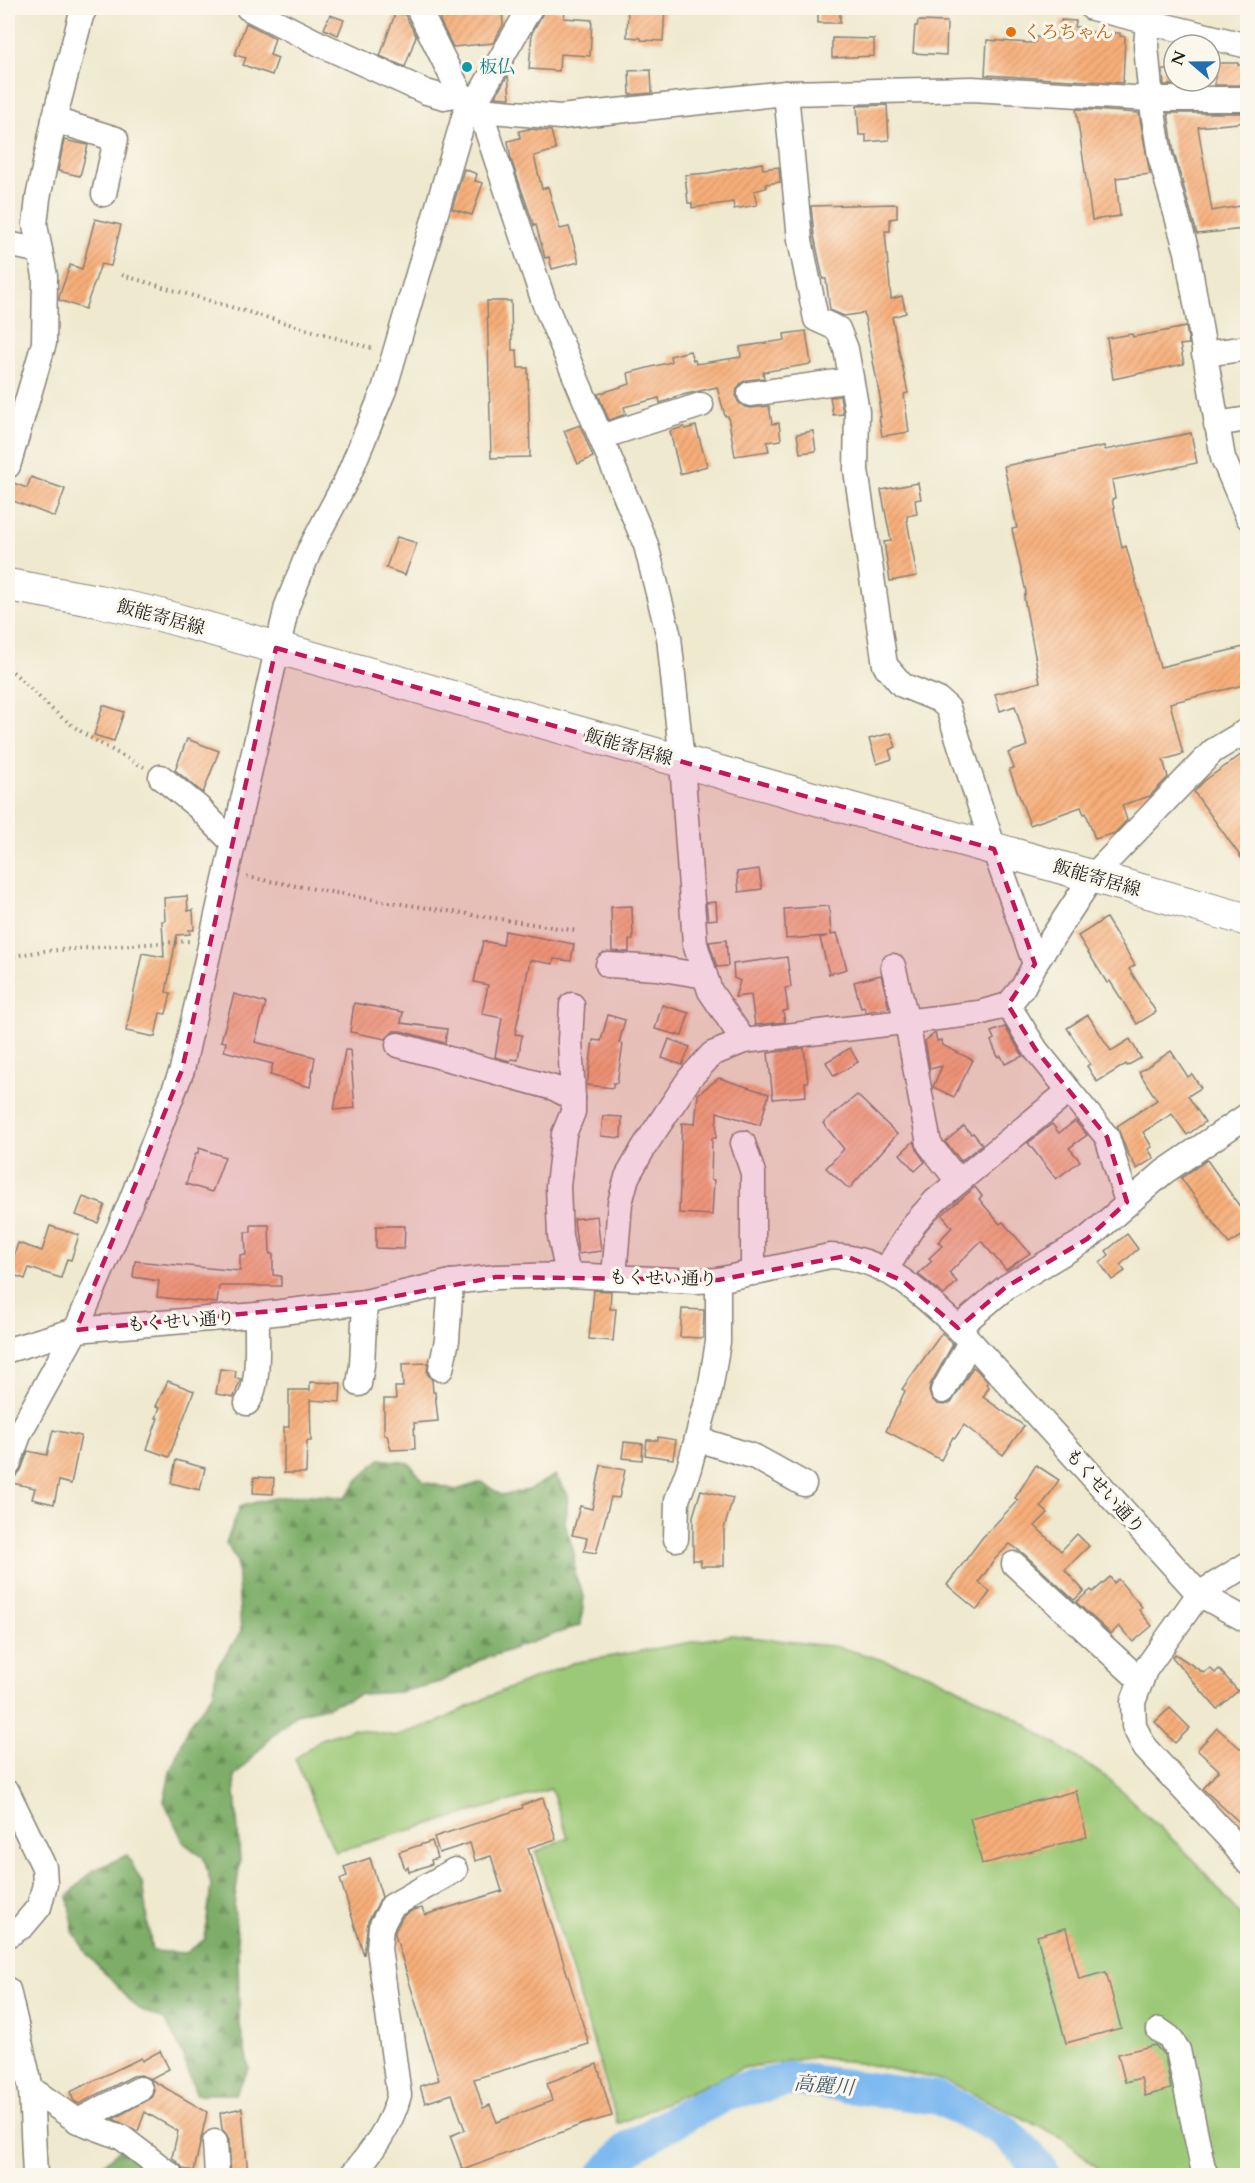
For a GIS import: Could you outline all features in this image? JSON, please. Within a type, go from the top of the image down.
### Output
[{"type":"main road","name":"飯能寄居線","points":[[8,585],[99,601],[276,648],[1248,920]]},
{"type":"street","points":[[8,466],[44,344],[45,276],[35,225],[38,198],[54,120],[85,8]]},
{"type":"street","points":[[248,8],[320,44],[426,92],[469,103],[560,117],[786,93],[972,89],[1151,99],[1248,99]]},
{"type":"street","points":[[418,8],[469,103],[544,302],[646,545],[669,637],[682,762],[695,944],[710,991],[744,1041]]},
{"type":"street","points":[[8,1465],[20,1432],[76,1330],[182,1070],[251,773],[276,648],[298,575],[347,479],[384,390],[469,103],[478,98],[530,8]]},
{"type":"street","points":[[1092,8],[1149,15],[1248,46]]},
{"type":"street","points":[[1149,15],[1146,46],[1160,156],[1187,252],[1223,458],[1248,517]]},
{"type":"street","points":[[786,93],[800,240],[816,318],[838,329],[846,349],[857,411],[856,470],[885,665],[902,686],[939,700],[948,708],[994,849],[1035,964]]},
{"type":"street","points":[[54,120],[116,139],[104,194]]},
{"type":"street","points":[[8,244],[40,251]]},
{"type":"street","points":[[1204,354],[1248,348]]},
{"type":"street","points":[[750,394],[851,380]]},
{"type":"street","points":[[601,437],[701,405]]},
{"type":"street","points":[[1216,424],[1248,419]]},
{"type":"street","points":[[614,1277],[620,1203],[627,1177],[690,1078],[712,1054],[744,1041],[979,1013],[1008,1005],[1023,987],[1035,964],[1092,877],[1213,752],[1248,730]]},
{"type":"street","points":[[161,777],[198,807],[233,843]]},
{"type":"street","points":[[608,965],[657,968],[705,976]]},
{"type":"street","points":[[894,966],[907,1022],[929,1144],[958,1181]]},
{"type":"street","points":[[568,1275],[560,1236],[558,1186],[564,1134],[573,1112],[570,1041],[572,1005]]},
{"type":"street","points":[[1008,1005],[1036,1050],[1107,1137],[1127,1202]]},
{"type":"street","points":[[398,1045],[554,1088],[573,1098]]},
{"type":"street","points":[[885,1271],[915,1223],[936,1201],[1069,1090]]},
{"type":"street","points":[[943,1391],[964,1335],[1006,1287],[1087,1239],[1164,1172],[1248,1115]]},
{"type":"street","points":[[743,1143],[753,1173],[753,1273]]},
{"type":"street","name":"もくせい通り","points":[[8,1350],[76,1330],[257,1315],[365,1302],[451,1282],[496,1277],[568,1275],[718,1280],[830,1256],[846,1256],[885,1271],[924,1296],[964,1335],[1199,1594],[1248,1621]]},
{"type":"street","points":[[676,1539],[678,1500],[710,1390],[718,1342],[718,1280]]},
{"type":"street","points":[[441,1369],[447,1340],[451,1282]]},
{"type":"street","points":[[359,1384],[365,1302]]},
{"type":"street","points":[[247,1402],[252,1396],[255,1382],[257,1315]]},
{"type":"street","points":[[697,1439],[755,1457],[804,1484]]},
{"type":"street","points":[[1014,1564],[1141,1682]]},
{"type":"street","points":[[1248,1564],[1199,1594],[1145,1670],[1133,1702],[1134,1726],[1145,1748],[1229,1838],[1248,1863]]},
{"type":"street","points":[[8,1793],[44,1867],[45,1884],[39,1907],[23,1926],[8,1935]]},
{"type":"street","points":[[351,2175],[369,2155],[394,2115],[399,2096],[379,1948],[381,1928],[392,1906],[455,1870]]},
{"type":"street","points":[[8,1990],[31,2089],[35,2175]]},
{"type":"street","points":[[1159,2030],[1169,2037],[1178,2050],[1200,2156],[1207,2175]]},
{"type":"street","points":[[31,2089],[78,2121],[121,2137],[172,2175]]},
{"type":"street","points":[[78,2121],[140,2089]]},
{"type":"street","points":[[215,2142],[217,2175]]},
{"type":"path","points":[[122,275],[395,355]]},
{"type":"path","points":[[8,668],[26,682],[58,715],[87,737],[161,777]]},
{"type":"path","points":[[226,873],[376,900],[578,932]]},
{"type":"path","points":[[8,957],[44,951],[212,940]]},
{"type":"highlighted area","points":[[276,648],[994,849],[1035,964],[1008,1005],[1036,1050],[1107,1137],[1127,1202],[1087,1239],[1006,1287],[958,1328],[903,1281],[846,1256],[718,1280],[496,1277],[365,1302],[76,1330],[182,1070]]},
{"type":"green space","points":[[380,1459],[409,1463],[424,1482],[456,1490],[482,1482],[501,1495],[529,1490],[555,1475],[568,1495],[565,1524],[574,1553],[575,1576],[584,1596],[581,1625],[478,1661],[440,1682],[400,1692],[362,1694],[326,1707],[296,1714],[234,1777],[240,1861],[234,1906],[238,1946],[239,2021],[249,2069],[235,2094],[196,2094],[182,2053],[166,2021],[137,2008],[87,1954],[73,1931],[68,1896],[92,1871],[127,1855],[142,1883],[152,1951],[186,1953],[205,1939],[211,1885],[204,1858],[184,1843],[164,1801],[170,1772],[189,1725],[214,1692],[216,1669],[241,1632],[237,1561],[226,1543],[240,1507],[292,1496],[319,1495],[345,1498],[357,1481]]},
{"type":"green space","points":[[732,1635],[839,1647],[929,1674],[1011,1715],[1109,1779],[1194,1860],[1240,1915],[1248,1929],[1247,2175],[1106,2175],[1061,2137],[947,2081],[865,2064],[815,2057],[743,2068],[618,2124],[536,1852],[568,1837],[551,1789],[335,1852],[295,1759],[321,1739],[353,1729],[395,1736],[438,1722],[488,1697],[573,1663]]},
{"type":"green space","points":[[121,2148],[137,2162],[138,2175],[102,2176],[103,2165]]},
{"type":"building","points":[[440,8],[502,8],[503,25],[493,43],[453,47],[440,21]]},
{"type":"building","points":[[544,8],[565,11],[564,18],[592,20],[590,56],[560,54],[559,71],[529,69],[532,33]]},
{"type":"building","points":[[628,8],[665,8],[663,41],[627,37]]},
{"type":"building","points":[[818,8],[840,8],[840,23],[818,23]]},
{"type":"building","points":[[396,11],[405,15],[416,36],[405,67],[380,56]]},
{"type":"building","points":[[330,15],[344,20],[338,35],[324,29]]},
{"type":"building","points":[[1061,20],[1076,21],[1075,27],[1079,27],[1079,32],[1120,33],[1120,36],[1125,37],[1123,83],[985,75],[987,40],[1029,43],[1035,42],[1035,37],[1060,39]]},
{"type":"building","points":[[918,21],[947,22],[946,55],[913,53],[915,26]]},
{"type":"building","points":[[246,23],[275,38],[270,55],[278,58],[272,75],[243,65],[246,58],[235,55]]},
{"type":"building","points":[[832,38],[874,39],[874,56],[832,58]]},
{"type":"building","points":[[1222,63],[1238,63],[1238,65],[1248,66],[1248,85],[1222,85]]},
{"type":"building","points":[[651,70],[652,93],[630,95],[629,71]]},
{"type":"building","points":[[508,75],[510,98],[495,97]]},
{"type":"building","points":[[887,105],[889,140],[866,142],[866,135],[859,135],[857,106]]},
{"type":"building","points":[[1076,109],[1139,113],[1150,174],[1116,178],[1120,216],[1092,220]]},
{"type":"building","points":[[1168,113],[1248,113],[1248,122],[1198,127],[1212,211],[1240,206],[1244,229],[1197,234],[1174,153]]},
{"type":"building","points":[[529,129],[551,131],[556,150],[534,156],[542,189],[548,187],[560,229],[569,227],[579,262],[552,269],[549,257],[545,258],[536,225],[534,226],[511,159],[508,141],[520,138],[519,131]]},
{"type":"building","points":[[64,140],[88,145],[80,176],[58,171]]},
{"type":"building","points":[[762,163],[763,169],[779,167],[780,182],[766,184],[766,188],[754,191],[757,205],[734,209],[733,202],[692,208],[692,203],[688,203],[685,175]]},
{"type":"building","points":[[464,169],[477,174],[475,181],[483,183],[472,215],[452,209]]},
{"type":"building","points":[[897,204],[897,218],[890,219],[890,231],[885,231],[891,299],[902,296],[906,313],[892,317],[908,393],[904,394],[909,432],[882,436],[879,417],[881,417],[879,403],[881,403],[864,313],[844,316],[830,310],[826,279],[823,279],[814,235],[811,206]]},
{"type":"building","points":[[95,219],[121,225],[111,266],[101,264],[85,309],[59,300],[59,297],[70,265],[82,269]]},
{"type":"building","points":[[487,301],[511,301],[512,350],[517,350],[518,368],[528,368],[530,457],[491,458]]},
{"type":"building","points":[[1186,327],[1189,344],[1180,345],[1184,364],[1113,379],[1107,338],[1132,334],[1133,337]]},
{"type":"building","points":[[806,331],[811,364],[763,372],[764,378],[747,380],[737,389],[736,397],[739,403],[751,408],[769,406],[772,424],[779,423],[781,440],[767,442],[769,451],[735,456],[728,416],[725,416],[717,387],[674,397],[660,403],[659,398],[624,407],[626,414],[609,420],[598,394],[630,384],[628,373],[671,362],[670,356],[690,351],[696,364],[741,357],[740,347],[785,340],[784,334]]},
{"type":"building","points":[[840,396],[843,414],[833,415],[830,397]]},
{"type":"building","points":[[580,425],[593,457],[578,464],[564,431]]},
{"type":"building","points":[[696,426],[707,466],[680,474],[670,431]]},
{"type":"building","points":[[813,431],[816,451],[800,453],[797,434]]},
{"type":"building","points":[[1191,433],[1197,463],[1112,480],[1115,498],[1112,499],[1122,548],[1126,546],[1160,667],[1248,646],[1248,684],[1170,703],[1183,754],[1163,760],[1168,777],[1150,796],[1122,805],[1127,820],[1115,833],[1095,839],[1086,813],[1084,814],[1081,807],[1030,825],[1009,769],[1014,768],[1008,753],[1027,746],[1015,706],[1000,711],[995,694],[1040,682],[1024,598],[1026,592],[1012,529],[1017,528],[1004,466],[1104,446],[1105,450]]},
{"type":"building","points":[[31,477],[65,489],[55,517],[8,499],[8,481],[27,488]]},
{"type":"building","points":[[918,483],[921,499],[915,500],[917,514],[907,516],[917,576],[890,581],[884,542],[891,541],[881,490]]},
{"type":"building","points":[[397,537],[417,543],[405,575],[386,568]]},
{"type":"building","points":[[103,705],[124,712],[114,741],[94,735]]},
{"type":"building","points":[[891,733],[896,747],[889,750],[892,759],[877,764],[869,739]]},
{"type":"building","points":[[187,739],[219,751],[203,793],[175,770]]},
{"type":"building","points":[[1248,750],[1248,867],[1194,792],[1204,781]]},
{"type":"building","points":[[759,869],[762,889],[739,892],[737,872]]},
{"type":"building","points":[[187,896],[188,911],[193,910],[194,930],[189,930],[190,934],[177,935],[166,992],[171,993],[166,1014],[160,1013],[155,1037],[126,1031],[142,953],[164,957],[162,921],[165,921],[164,898]]},
{"type":"building","points":[[716,902],[717,919],[708,920],[706,903]]},
{"type":"building","points":[[632,906],[633,940],[629,940],[629,952],[612,951],[611,907]]},
{"type":"building","points":[[829,906],[831,935],[837,933],[847,969],[829,974],[820,938],[827,936],[786,939],[784,909]]},
{"type":"building","points":[[1106,918],[1135,965],[1129,969],[1156,1012],[1137,1024],[1110,981],[1107,983],[1078,936]]},
{"type":"building","points":[[505,931],[574,944],[571,961],[554,959],[553,964],[530,960],[515,1034],[522,1035],[518,1060],[511,1059],[510,1061],[495,1057],[502,1018],[482,1014],[488,985],[474,982],[483,941],[503,945]]},
{"type":"building","points":[[726,940],[728,966],[717,967],[709,942]]},
{"type":"building","points":[[787,957],[791,987],[785,988],[788,1010],[783,1011],[785,1022],[755,1025],[751,995],[735,997],[740,981],[734,978],[733,964]]},
{"type":"building","points":[[881,975],[889,1008],[866,1012],[864,1007],[861,1008],[854,982]]},
{"type":"building","points":[[234,994],[266,1003],[255,1042],[315,1057],[310,1087],[270,1075],[273,1064],[224,1051],[226,1042],[221,1041]]},
{"type":"building","points":[[354,1003],[403,1012],[401,1023],[447,1029],[445,1043],[401,1031],[394,1031],[386,1039],[350,1032]]},
{"type":"building","points":[[662,1005],[689,1013],[682,1036],[655,1029]]},
{"type":"building","points":[[608,1015],[625,1020],[619,1043],[623,1044],[617,1083],[613,1083],[613,1088],[587,1085],[593,1040],[601,1041]]},
{"type":"building","points":[[1088,1015],[1111,1051],[1130,1039],[1141,1058],[1127,1066],[1126,1064],[1097,1082],[1087,1066],[1090,1064],[1067,1028]]},
{"type":"building","points":[[1005,1027],[1023,1056],[1005,1064],[1001,1056],[998,1057],[991,1041],[994,1039],[991,1032]]},
{"type":"building","points":[[935,1033],[937,1041],[941,1040],[942,1045],[973,1060],[954,1097],[933,1087],[942,1066],[930,1069],[925,1041]]},
{"type":"building","points":[[669,1039],[690,1047],[682,1065],[662,1058]]},
{"type":"building","points":[[804,1048],[808,1082],[805,1082],[806,1096],[773,1099],[768,1053]]},
{"type":"building","points":[[850,1048],[858,1062],[834,1076],[826,1062]]},
{"type":"building","points":[[345,1050],[350,1050],[355,1108],[334,1110]]},
{"type":"building","points":[[1171,1051],[1188,1077],[1192,1074],[1201,1088],[1188,1096],[1205,1122],[1187,1135],[1172,1114],[1143,1132],[1152,1147],[1148,1149],[1154,1158],[1137,1169],[1127,1152],[1117,1126],[1157,1100],[1139,1072]]},
{"type":"building","points":[[719,1078],[769,1094],[760,1125],[717,1112],[716,1138],[712,1138],[711,1180],[714,1180],[712,1215],[679,1213],[682,1123],[695,1124],[698,1094]]},
{"type":"building","points":[[857,1095],[897,1134],[849,1189],[826,1168],[844,1149],[823,1123]]},
{"type":"building","points":[[603,1116],[622,1117],[621,1138],[601,1136]]},
{"type":"building","points":[[1075,1121],[1087,1135],[1069,1148],[1080,1161],[1056,1179],[1028,1143],[1052,1124],[1059,1133]]},
{"type":"building","points":[[964,1126],[982,1144],[961,1161],[945,1142]]},
{"type":"building","points":[[914,1141],[925,1162],[915,1171],[900,1154]]},
{"type":"building","points":[[199,1148],[225,1157],[212,1192],[186,1184]]},
{"type":"building","points":[[1207,1160],[1248,1218],[1248,1232],[1229,1244],[1181,1178]]},
{"type":"building","points":[[975,1187],[982,1196],[979,1199],[1000,1224],[1003,1222],[1030,1253],[1006,1270],[981,1241],[949,1273],[957,1282],[944,1295],[918,1274],[932,1261],[929,1258],[942,1246],[938,1242],[952,1227],[942,1215]]},
{"type":"building","points":[[83,1197],[105,1205],[98,1223],[76,1215]]},
{"type":"building","points":[[597,1216],[601,1251],[578,1254],[574,1219]]},
{"type":"building","points":[[251,1225],[269,1225],[273,1275],[281,1276],[281,1286],[219,1286],[217,1303],[157,1297],[159,1281],[133,1277],[135,1261],[240,1271],[240,1255],[246,1255],[245,1232],[251,1232]]},
{"type":"building","points":[[50,1226],[79,1235],[71,1260],[67,1259],[61,1278],[29,1268],[25,1279],[8,1273],[18,1243],[42,1251]]},
{"type":"building","points":[[376,1226],[405,1226],[404,1249],[376,1248]]},
{"type":"building","points":[[1127,1234],[1138,1249],[1120,1265],[1125,1271],[1112,1280],[1100,1263],[1109,1255],[1106,1251]]},
{"type":"building","points":[[594,1290],[611,1291],[610,1309],[616,1309],[613,1341],[589,1339]]},
{"type":"building","points":[[682,1309],[704,1310],[703,1338],[680,1337]]},
{"type":"building","points":[[942,1333],[953,1344],[930,1385],[931,1398],[937,1404],[951,1403],[973,1367],[976,1369],[988,1382],[986,1384],[989,1387],[983,1397],[1024,1426],[1003,1455],[964,1425],[955,1438],[953,1437],[941,1460],[886,1431],[905,1391],[902,1389]]},
{"type":"building","points":[[428,1363],[427,1373],[432,1380],[433,1392],[435,1392],[438,1421],[414,1423],[415,1449],[391,1450],[387,1435],[384,1435],[384,1399],[396,1399],[395,1387],[403,1387],[402,1364]]},
{"type":"building","points":[[220,1369],[236,1371],[235,1378],[241,1379],[234,1397],[216,1394]]},
{"type":"building","points":[[168,1381],[194,1391],[169,1457],[147,1449],[158,1418],[156,1418],[160,1407],[156,1406]]},
{"type":"building","points":[[310,1382],[341,1383],[340,1402],[310,1400],[311,1441],[307,1441],[306,1473],[284,1473],[284,1427],[289,1427],[289,1390],[310,1390]]},
{"type":"building","points":[[53,1430],[81,1436],[71,1484],[59,1481],[54,1504],[32,1499],[35,1488],[12,1483],[21,1470],[28,1451],[47,1455]]},
{"type":"building","points":[[658,1437],[676,1440],[673,1459],[645,1455],[647,1440],[658,1440]]},
{"type":"building","points":[[624,1442],[643,1444],[642,1460],[622,1458]]},
{"type":"building","points":[[176,1460],[205,1468],[200,1490],[171,1483]]},
{"type":"building","points":[[601,1465],[625,1470],[619,1498],[611,1497],[596,1553],[584,1551],[587,1538],[572,1535],[580,1506],[592,1509]]},
{"type":"building","points":[[1036,1465],[1059,1480],[1041,1507],[1048,1513],[1035,1526],[1061,1551],[1077,1534],[1089,1546],[1065,1570],[1084,1591],[1074,1600],[1010,1544],[995,1559],[979,1582],[990,1592],[977,1610],[947,1585],[982,1538],[1018,1500],[1015,1498]]},
{"type":"building","points":[[254,1477],[274,1478],[273,1494],[253,1493]]},
{"type":"building","points":[[701,1490],[733,1498],[724,1529],[724,1566],[701,1566],[701,1560],[693,1560],[693,1516]]},
{"type":"building","points":[[1110,1577],[1114,1583],[1118,1579],[1142,1607],[1139,1610],[1152,1626],[1133,1642],[1119,1626],[1111,1634],[1076,1602],[1091,1590],[1093,1592]]},
{"type":"building","points":[[1175,1654],[1204,1673],[1210,1668],[1215,1673],[1219,1669],[1238,1691],[1217,1709],[1172,1657]]},
{"type":"building","points":[[1170,1708],[1190,1728],[1175,1743],[1155,1722]]},
{"type":"building","points":[[1217,1728],[1248,1755],[1248,1830],[1203,1789],[1219,1770],[1197,1750]]},
{"type":"building","points":[[1076,1791],[1087,1837],[982,1864],[970,1818]]},
{"type":"building","points":[[543,1798],[556,1839],[528,1848],[589,2044],[474,2079],[483,2108],[490,2105],[497,2122],[552,2101],[547,2083],[597,2064],[612,2116],[583,2124],[463,2170],[450,2136],[465,2130],[452,2094],[425,2103],[420,2086],[439,2080],[395,1931],[403,1916],[413,1910],[422,1908],[425,1915],[502,1891],[491,1856],[475,1861],[470,1843],[439,1853],[434,1837],[523,1808],[522,1805]]},
{"type":"building","points":[[432,1841],[437,1858],[431,1860],[432,1864],[409,1872],[408,1867],[405,1869],[399,1852]]},
{"type":"building","points":[[370,1858],[382,1897],[368,1921],[364,1955],[340,1879],[347,1876],[344,1867]]},
{"type":"building","points":[[1066,1928],[1079,1979],[1106,1972],[1121,2028],[1066,2043],[1037,1936]]},
{"type":"building","points":[[1155,2045],[1165,2056],[1171,2089],[1145,2096],[1141,2078],[1125,2082],[1118,2054]]},
{"type":"building","points":[[160,2051],[169,2069],[150,2079],[141,2075],[133,2076],[79,2104],[74,2101],[70,2092]]},
{"type":"building","points":[[150,2079],[207,2112],[194,2171],[184,2169],[172,2157],[178,2131],[145,2112],[138,2131],[113,2119],[152,2097],[154,2089]]},
{"type":"building","points":[[242,2108],[248,2175],[231,2175],[229,2141],[222,2129],[220,2113]]},
{"type":"waterway","name":"高麗川","points":[[603,2176],[628,2149],[683,2116],[731,2092],[793,2079],[938,2098],[1002,2129],[1045,2176]]},
{"type":"place","name":"くろちゃん","points":[[1011,32]]},
{"type":"place","name":"板仏","points":[[467,67]]}]
